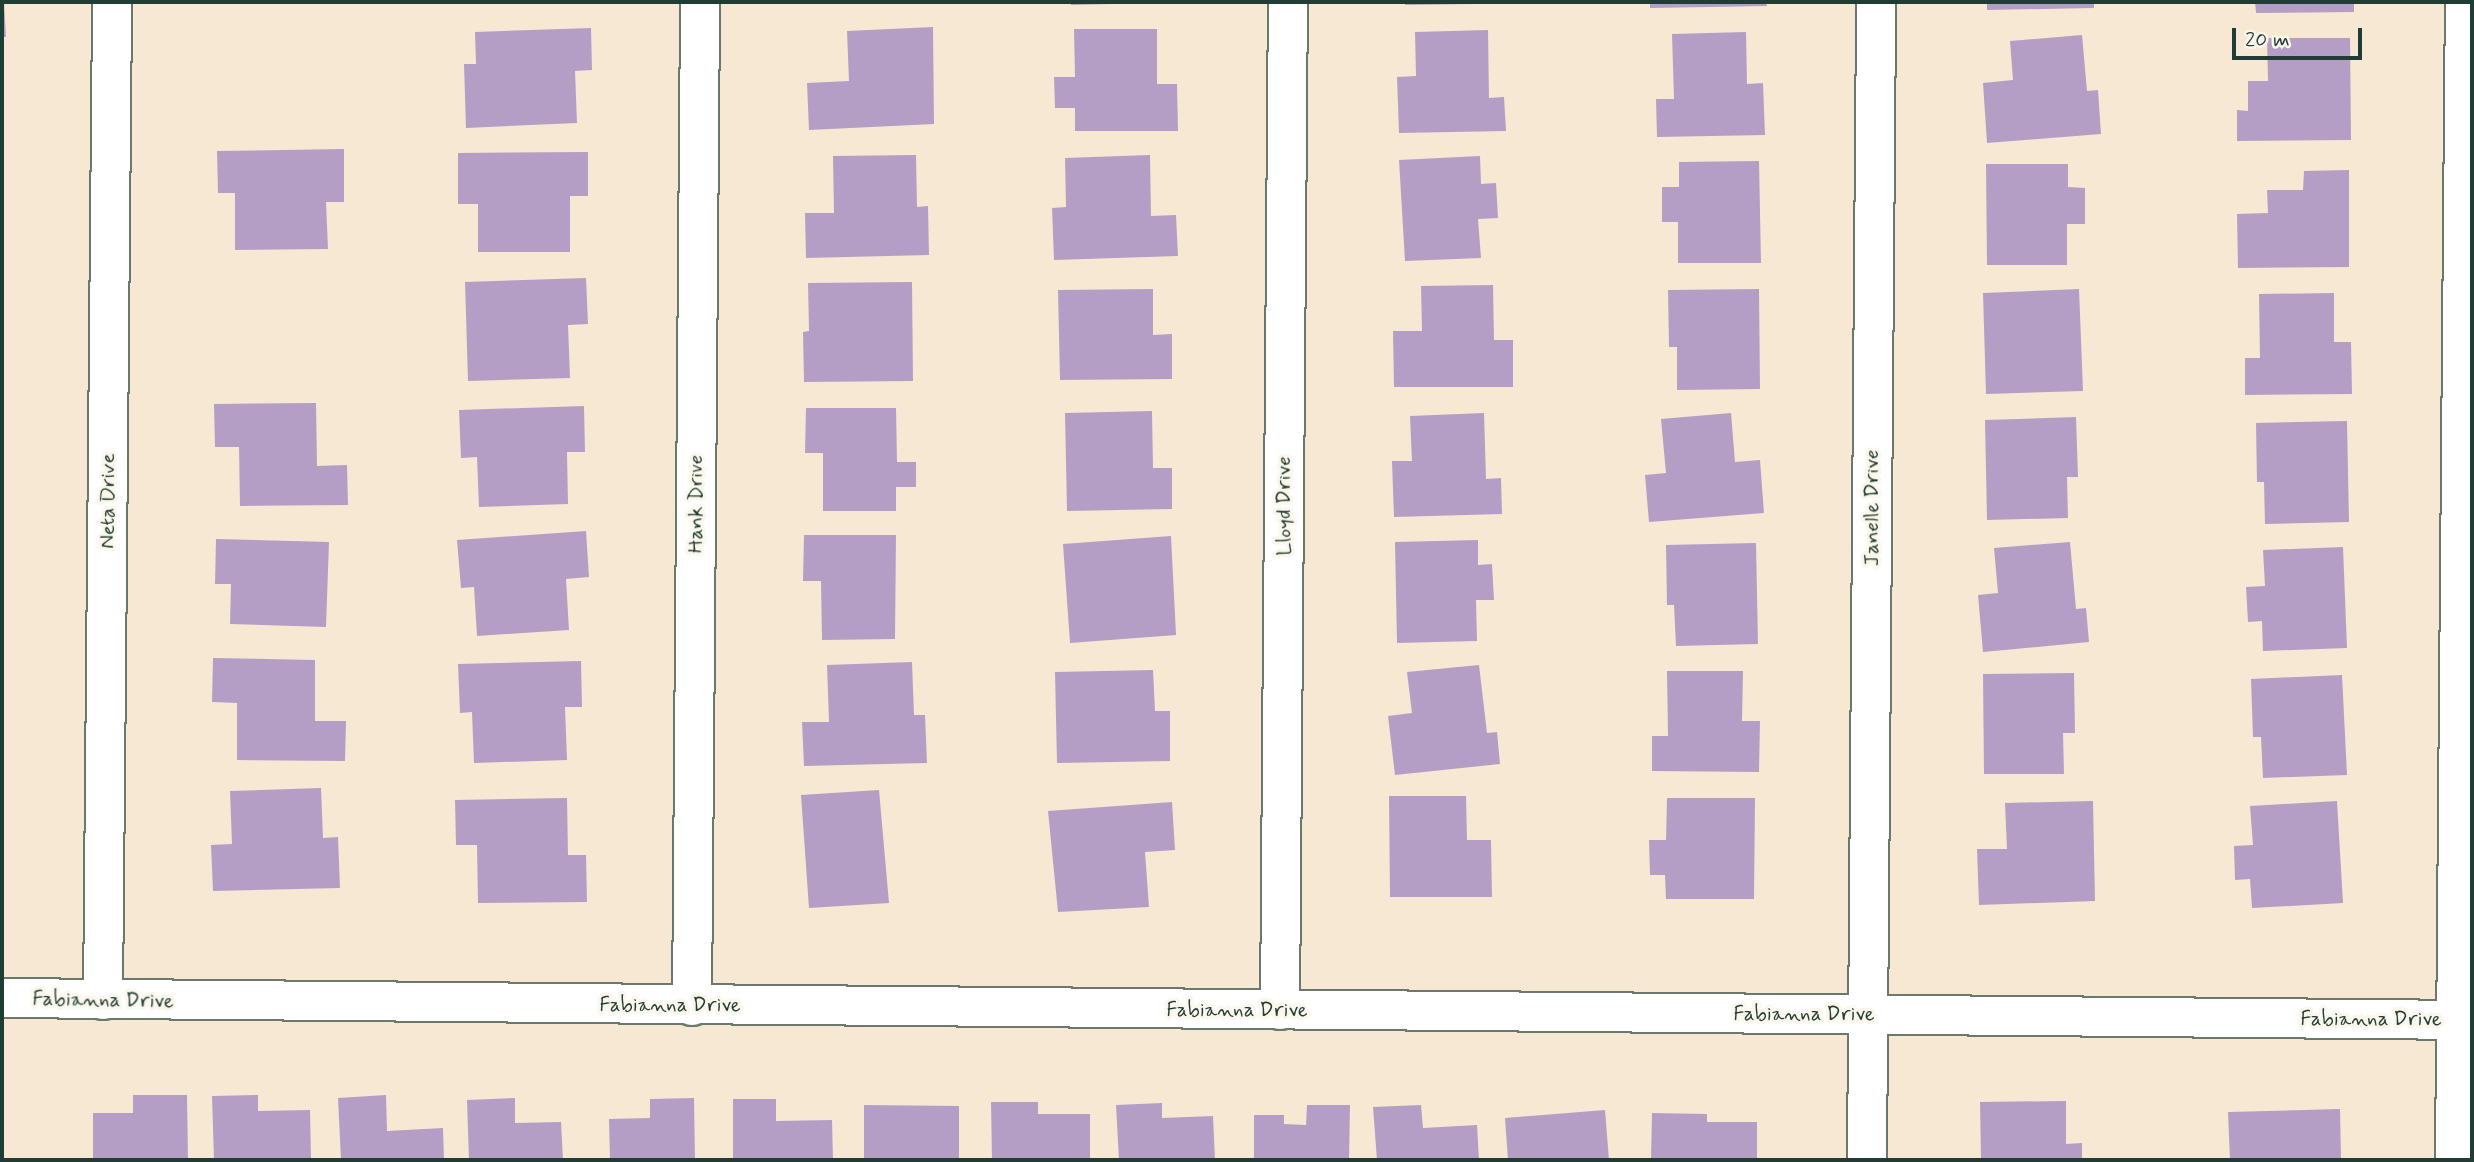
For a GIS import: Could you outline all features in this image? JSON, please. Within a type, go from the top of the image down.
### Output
[{"type":"street","name":"Neta Drive","points":[[103,1000],[112,2]]},
{"type":"street","name":"Hank Drive","points":[[692,1006],[700,2]]},
{"type":"street","name":"Lloyd Drive","points":[[1280,1010],[1288,2]]},
{"type":"street","name":"Janelle Drive","points":[[1867,1160],[1876,2]]},
{"type":"street","points":[[2455,1160],[2464,1020],[2465,2]]},
{"type":"street","name":"Fabianna Drive","points":[[2,998],[2464,1020]]},
{"type":"building","points":[[4,2],[6,37],[2,37]]},
{"type":"building","points":[[1071,2],[1111,2],[1111,4],[1071,5]]},
{"type":"building","points":[[1405,2],[1473,2],[1473,4],[1405,5]]},
{"type":"building","points":[[1650,2],[1766,2],[1767,6],[1650,8]]},
{"type":"building","points":[[1987,2],[2094,2],[2094,8],[1987,10]]},
{"type":"building","points":[[2255,2],[2354,2],[2354,12],[2256,13]]},
{"type":"building","points":[[933,27],[934,124],[809,130],[807,83],[849,81],[847,31]]},
{"type":"building","points":[[591,28],[592,70],[575,71],[577,123],[466,128],[464,64],[476,64],[475,32]]},
{"type":"building","points":[[1074,29],[1157,29],[1157,84],[1177,84],[1178,131],[1075,131],[1075,108],[1055,108],[1054,77],[1075,77]]},
{"type":"building","points":[[1488,30],[1489,98],[1504,97],[1506,131],[1399,133],[1397,77],[1416,76],[1415,32]]},
{"type":"building","points":[[1746,32],[1747,84],[1763,83],[1765,135],[1657,137],[1656,99],[1674,99],[1672,34]]},
{"type":"building","points":[[2082,35],[2087,91],[2098,90],[2101,134],[1987,143],[1983,83],[2013,80],[2010,41]]},
{"type":"building","points":[[2267,38],[2350,38],[2351,140],[2237,141],[2237,110],[2248,111],[2248,81],[2268,81]]},
{"type":"building","points":[[344,149],[344,202],[326,202],[328,249],[235,250],[235,193],[218,193],[217,151]]},
{"type":"building","points":[[588,152],[588,196],[570,196],[570,252],[478,252],[478,204],[458,204],[458,153]]},
{"type":"building","points":[[916,155],[917,207],[928,206],[929,255],[806,258],[805,213],[834,213],[833,156]]},
{"type":"building","points":[[1150,155],[1151,216],[1176,215],[1178,256],[1054,260],[1052,208],[1066,207],[1065,158]]},
{"type":"building","points":[[1480,156],[1481,184],[1496,183],[1498,218],[1478,219],[1481,258],[1405,261],[1399,160]]},
{"type":"building","points":[[1759,161],[1761,263],[1678,263],[1678,222],[1662,222],[1662,187],[1679,187],[1679,162]]},
{"type":"building","points":[[1986,164],[2068,164],[2068,187],[2085,188],[2085,224],[2067,224],[2067,265],[1987,265]]},
{"type":"building","points":[[2349,170],[2349,267],[2238,268],[2237,214],[2268,213],[2267,190],[2303,190],[2304,171]]},
{"type":"building","points":[[586,278],[588,324],[568,325],[570,378],[468,381],[465,282]]},
{"type":"building","points":[[912,282],[913,381],[804,382],[803,332],[809,331],[808,283]]},
{"type":"building","points":[[1493,285],[1494,340],[1513,340],[1513,387],[1394,387],[1393,331],[1422,331],[1421,286]]},
{"type":"building","points":[[1153,289],[1153,335],[1172,334],[1172,379],[1060,380],[1058,290]]},
{"type":"building","points":[[1759,289],[1760,389],[1677,390],[1677,347],[1669,347],[1668,290]]},
{"type":"building","points":[[2079,289],[2083,391],[1986,394],[1983,293]]},
{"type":"building","points":[[2334,293],[2334,342],[2351,342],[2352,394],[2245,395],[2245,358],[2260,358],[2259,294]]},
{"type":"building","points":[[316,403],[317,466],[347,465],[348,505],[240,506],[239,447],[215,447],[214,404]]},
{"type":"building","points":[[584,406],[585,452],[567,452],[568,504],[479,507],[477,457],[461,458],[459,410]]},
{"type":"building","points":[[806,408],[896,408],[897,462],[916,462],[916,487],[896,487],[896,511],[823,511],[823,453],[805,453]]},
{"type":"building","points":[[1152,411],[1153,468],[1172,468],[1172,509],[1067,511],[1065,413]]},
{"type":"building","points":[[1484,413],[1486,479],[1501,478],[1502,514],[1394,517],[1392,461],[1412,461],[1410,416]]},
{"type":"building","points":[[1731,413],[1735,462],[1760,460],[1764,513],[1649,522],[1645,475],[1666,473],[1661,419]]},
{"type":"building","points":[[2076,417],[2078,477],[2067,477],[2068,518],[1987,520],[1985,420]]},
{"type":"building","points":[[2347,421],[2349,522],[2265,524],[2264,482],[2257,482],[2256,423]]},
{"type":"building","points":[[586,531],[589,577],[566,579],[569,630],[477,636],[474,587],[461,588],[457,540]]},
{"type":"building","points":[[804,535],[896,535],[895,639],[822,640],[821,581],[803,581]]},
{"type":"building","points":[[1171,536],[1176,635],[1070,643],[1063,544]]},
{"type":"building","points":[[216,539],[329,542],[326,627],[230,624],[231,584],[215,584]]},
{"type":"building","points":[[1478,540],[1478,565],[1492,564],[1494,600],[1476,600],[1477,641],[1397,643],[1395,542]]},
{"type":"building","points":[[2070,542],[2076,609],[2086,608],[2089,642],[1983,652],[1978,595],[1998,593],[1994,548]]},
{"type":"building","points":[[1756,543],[1758,644],[1676,646],[1674,605],[1667,605],[1666,545]]},
{"type":"building","points":[[2343,547],[2347,648],[2263,651],[2262,621],[2248,622],[2246,587],[2265,586],[2263,550]]},
{"type":"building","points":[[213,658],[315,660],[315,721],[346,721],[345,761],[237,760],[237,703],[212,702]]},
{"type":"building","points":[[581,661],[582,707],[565,707],[567,760],[474,763],[472,712],[460,713],[458,664]]},
{"type":"building","points":[[912,662],[914,715],[925,715],[927,763],[804,766],[802,722],[829,722],[827,665]]},
{"type":"building","points":[[1479,665],[1487,733],[1497,732],[1500,764],[1395,775],[1388,716],[1412,713],[1407,672]]},
{"type":"building","points":[[1153,670],[1155,711],[1170,711],[1170,761],[1057,763],[1055,672]]},
{"type":"building","points":[[1667,671],[1743,671],[1742,721],[1760,721],[1759,772],[1652,771],[1652,736],[1668,736]]},
{"type":"building","points":[[2074,673],[2075,733],[2063,733],[2064,774],[1984,774],[1983,674]]},
{"type":"building","points":[[2342,675],[2347,775],[2263,778],[2261,737],[2253,737],[2251,679]]},
{"type":"building","points":[[321,788],[323,838],[338,837],[340,888],[213,891],[211,845],[232,844],[230,791]]},
{"type":"building","points":[[879,790],[889,903],[809,908],[801,795]]},
{"type":"building","points":[[1389,796],[1466,796],[1467,840],[1491,840],[1492,897],[1390,897]]},
{"type":"building","points":[[567,798],[568,855],[586,855],[587,902],[478,903],[477,845],[456,845],[455,800]]},
{"type":"building","points":[[1667,798],[1755,798],[1754,899],[1666,899],[1665,875],[1650,875],[1649,840],[1666,840]]},
{"type":"building","points":[[2093,801],[2095,901],[1979,905],[1977,849],[2007,849],[2005,803]]},
{"type":"building","points":[[2337,801],[2343,903],[2252,908],[2250,879],[2235,880],[2234,846],[2253,845],[2250,806]]},
{"type":"building","points":[[1172,802],[1175,850],[1145,852],[1149,907],[1058,912],[1048,811]]},
{"type":"building","points":[[133,1095],[187,1095],[188,1160],[93,1160],[93,1113],[133,1113]]},
{"type":"building","points":[[258,1095],[258,1111],[310,1110],[311,1160],[214,1160],[212,1096]]},
{"type":"building","points":[[386,1095],[387,1131],[443,1128],[444,1160],[341,1160],[338,1098]]},
{"type":"building","points":[[515,1098],[515,1123],[561,1122],[563,1160],[469,1160],[467,1100]]},
{"type":"building","points":[[694,1098],[695,1160],[610,1160],[609,1119],[650,1118],[650,1099]]},
{"type":"building","points":[[733,1099],[776,1099],[776,1121],[832,1120],[833,1160],[733,1160]]},
{"type":"building","points":[[2066,1101],[2066,1144],[2082,1143],[2082,1160],[1981,1160],[1980,1102]]},
{"type":"building","points":[[991,1102],[1038,1102],[1038,1114],[1090,1114],[1090,1160],[992,1160]]},
{"type":"building","points":[[1162,1103],[1162,1118],[1213,1116],[1215,1160],[1119,1160],[1116,1105]]},
{"type":"building","points":[[864,1105],[959,1106],[959,1160],[864,1160]]},
{"type":"building","points":[[1307,1105],[1350,1105],[1349,1160],[1254,1160],[1254,1115],[1284,1115],[1284,1124],[1306,1125]]},
{"type":"building","points":[[1421,1105],[1423,1128],[1477,1125],[1479,1160],[1377,1160],[1373,1107]]},
{"type":"building","points":[[2340,1109],[2341,1160],[2230,1160],[2228,1112]]},
{"type":"building","points":[[1605,1110],[1609,1160],[1508,1160],[1505,1118]]},
{"type":"building","points":[[1652,1113],[1707,1114],[1707,1122],[1757,1122],[1757,1160],[1651,1160]]}]
